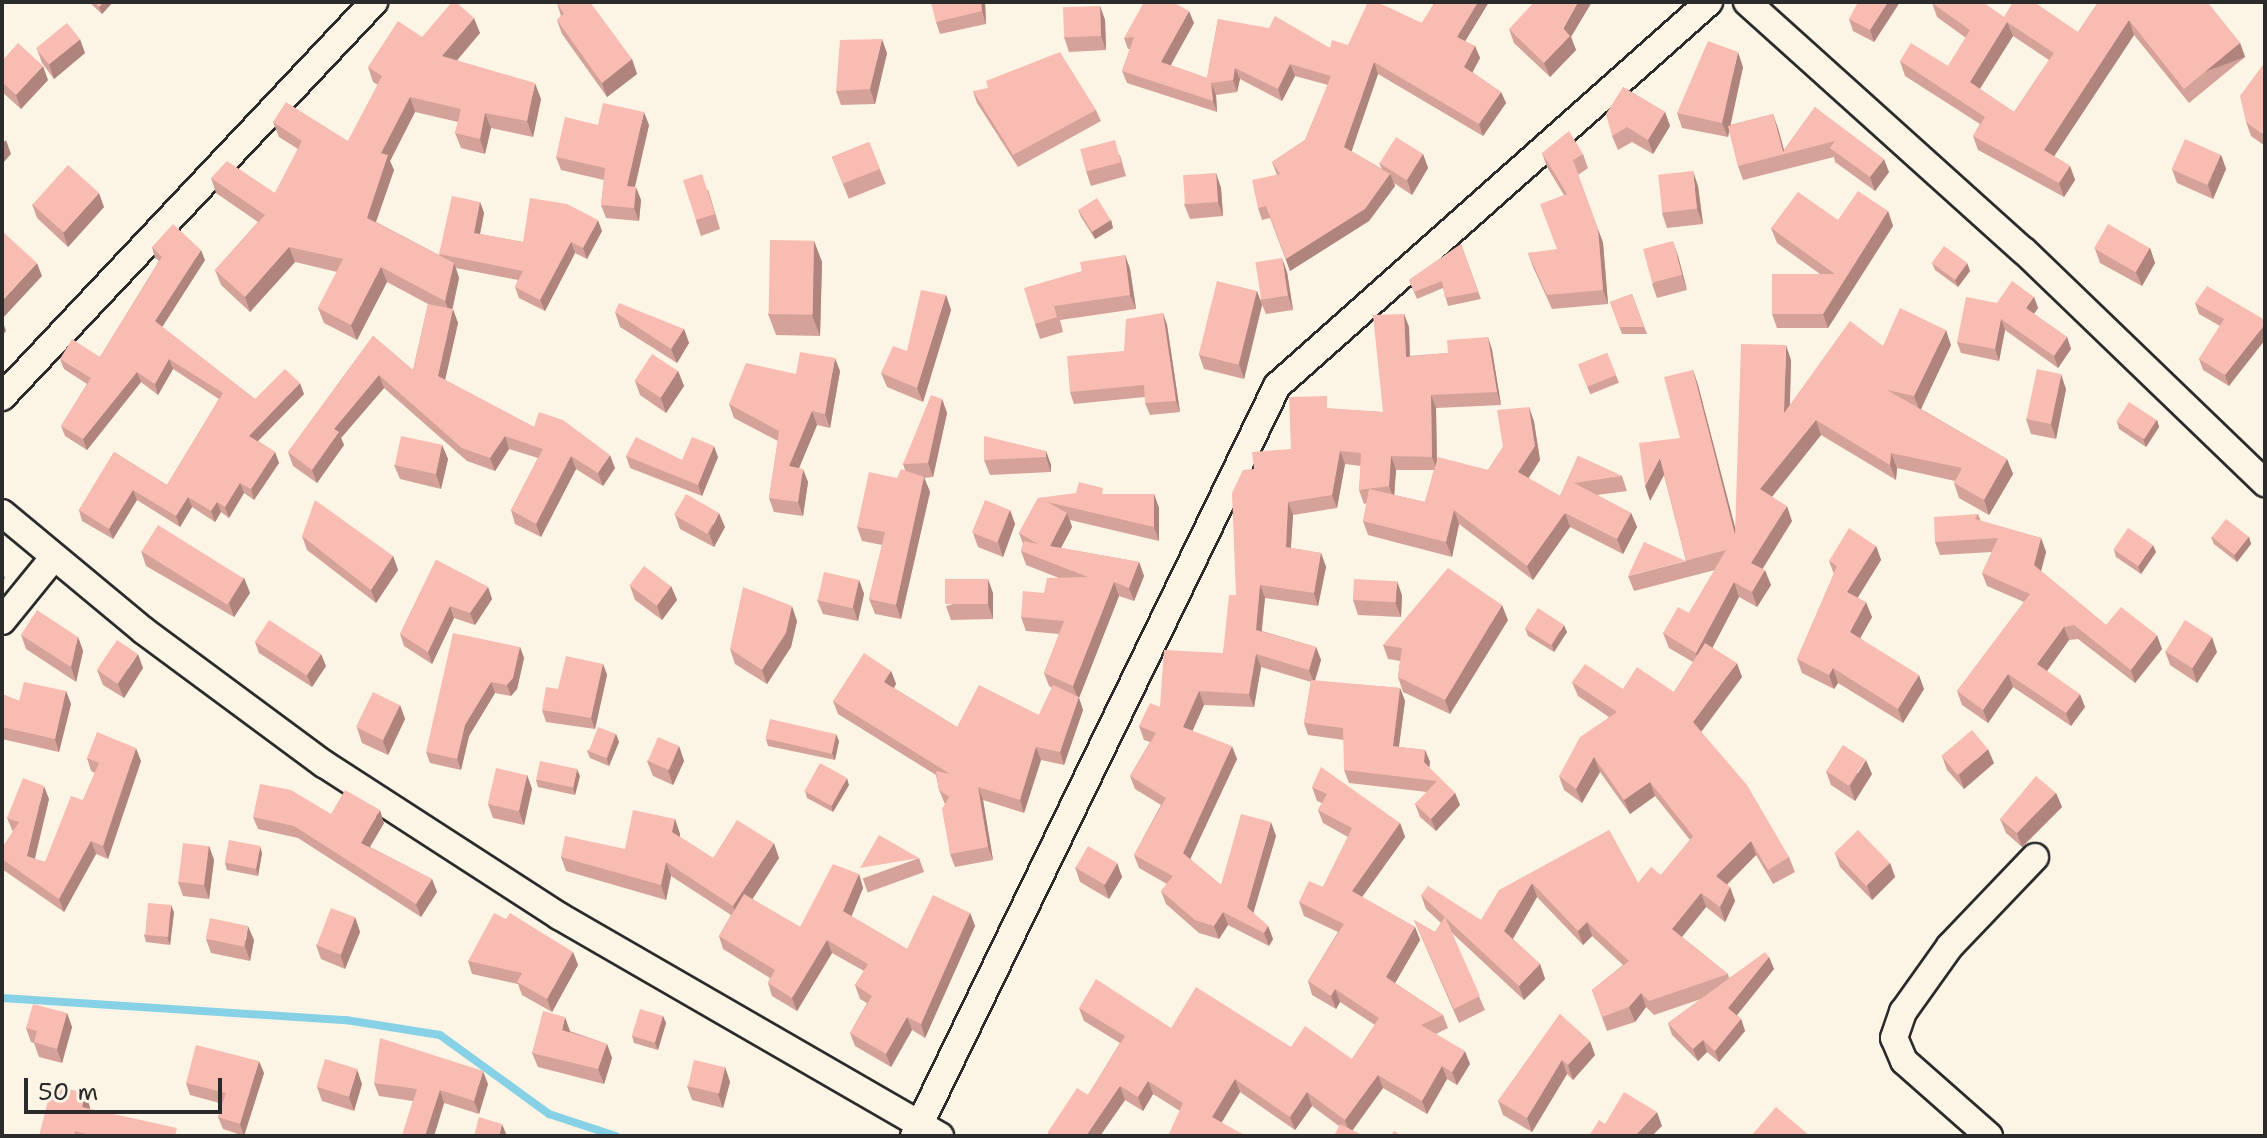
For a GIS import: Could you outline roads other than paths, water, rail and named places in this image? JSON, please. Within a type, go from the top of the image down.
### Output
[{"type":"street","points":[[2,397],[374,2]]},
{"type":"street","points":[[2,513],[54,557],[324,764],[559,916],[925,1132],[1277,386],[1709,2]]},
{"type":"street","points":[[1747,2],[2024,251],[2265,483]]},
{"type":"street","points":[[2,621],[54,557]]},
{"type":"street","points":[[1989,1136],[1904,1061],[1894,1038],[1903,1012],[1950,946],[2035,857]]},
{"type":"waterway","points":[[2,998],[346,1020],[440,1035],[549,1114],[616,1136]]}]
